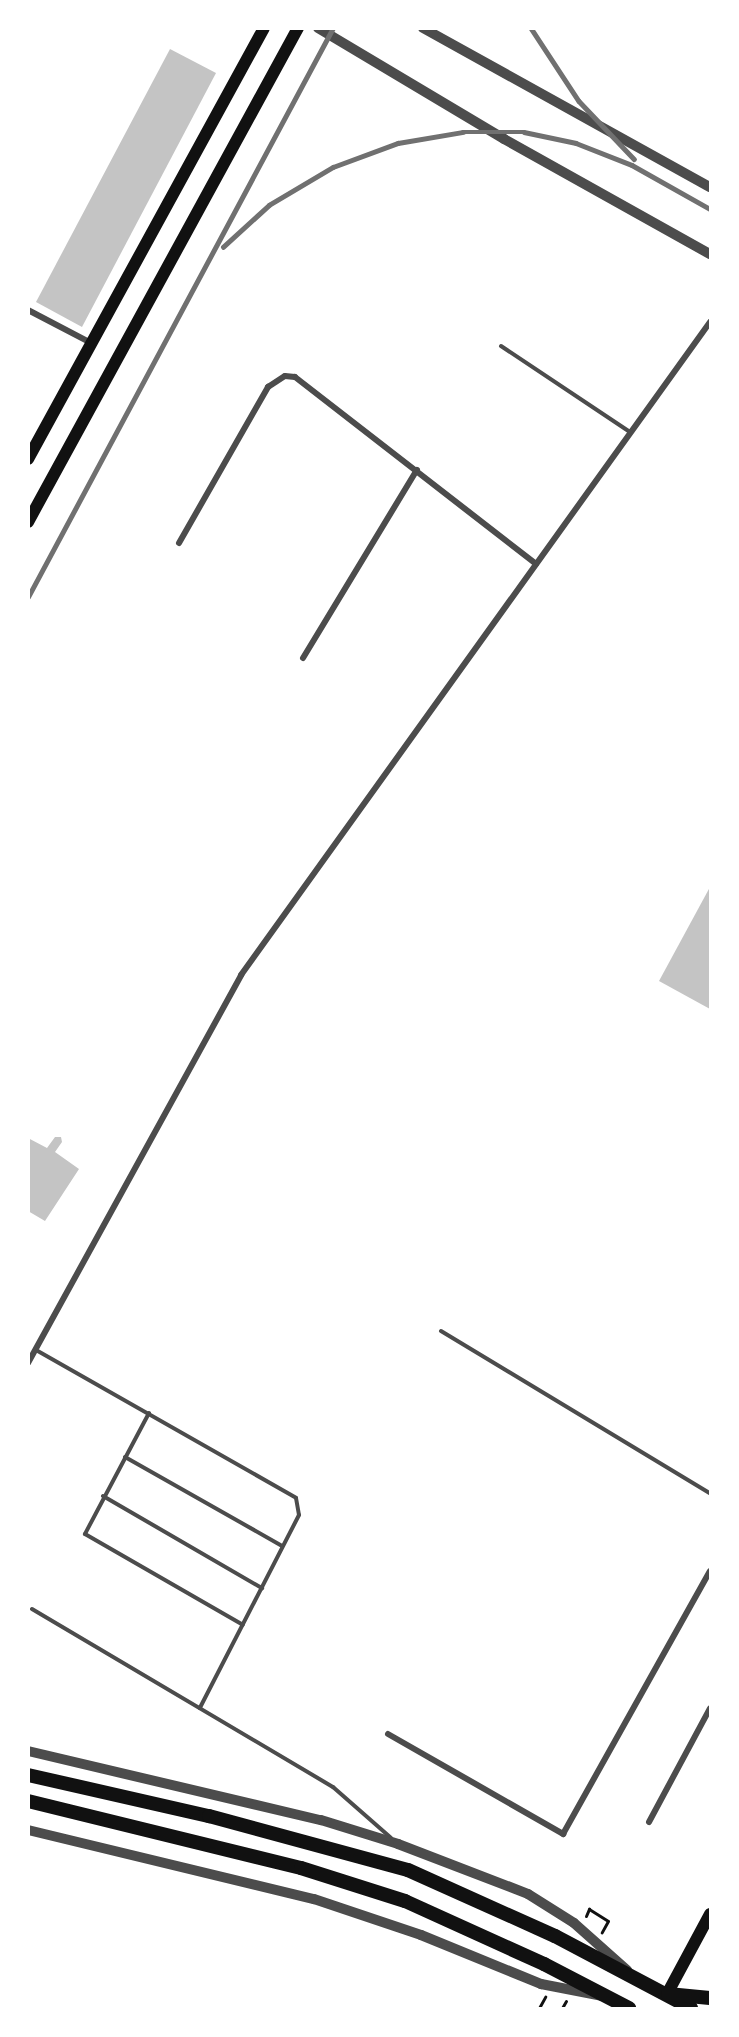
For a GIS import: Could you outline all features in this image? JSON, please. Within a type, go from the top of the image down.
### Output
[{"type":"highway","points":[[28,1775],[220,1818],[408,1870],[470,1896],[636,1978],[691,2008]]},
{"type":"highway","points":[[28,1801],[279,1863],[405,1901],[629,2008]]},
{"type":"highway","points":[[667,1994],[711,1998]]},
{"type":"main road","points":[[30,453],[93,344],[264,28]]},
{"type":"main road","points":[[28,522],[298,28]]},
{"type":"main road","points":[[667,1994],[711,1914]]},
{"type":"street","points":[[318,28],[496,135],[711,254]]},
{"type":"street","points":[[423,28],[711,187]]},
{"type":"street","points":[[28,310],[93,344]]},
{"type":"street","points":[[28,1363],[241,975],[711,322]]},
{"type":"street","points":[[179,543],[268,387],[285,376],[295,376],[536,564]]},
{"type":"street","points":[[303,657],[417,470]]},
{"type":"street","points":[[388,1734],[563,1834],[711,1571]]},
{"type":"street","points":[[649,1822],[711,1708]]},
{"type":"street","points":[[28,1751],[321,1820],[398,1845],[528,1894],[574,1923],[636,1978]]},
{"type":"street","points":[[28,1830],[314,1899],[421,1935],[541,1984],[609,1997]]},
{"type":"lane","points":[[501,346],[631,432]]},
{"type":"lane","points":[[441,1331],[711,1493]]},
{"type":"lane","points":[[36,1350],[292,1494],[299,1515],[200,1708]]},
{"type":"lane","points":[[149,1413],[85,1529],[89,1539],[243,1625]]},
{"type":"lane","points":[[124,1457],[282,1546]]},
{"type":"lane","points":[[103,1496],[262,1588]]},
{"type":"lane","points":[[32,1609],[333,1787],[398,1845]]},
{"type":"path","points":[[590,1910],[608,1921]]},
{"type":"building","points":[[170,49],[216,73],[82,327],[36,302]]},
{"type":"building","points":[[710,887],[710,1009],[659,981]]},
{"type":"building","points":[[55,1137],[61,1137],[62,1142],[55,1152],[79,1169],[45,1221],[28,1211],[28,1138],[47,1148]]},
{"type":"railway","points":[[28,597],[333,28]]},
{"type":"railway","points":[[531,28],[579,101],[634,159]]},
{"type":"railway","points":[[223,247],[269,205],[333,167],[398,143],[463,132],[524,132],[576,143],[632,165],[710,209]]}]
